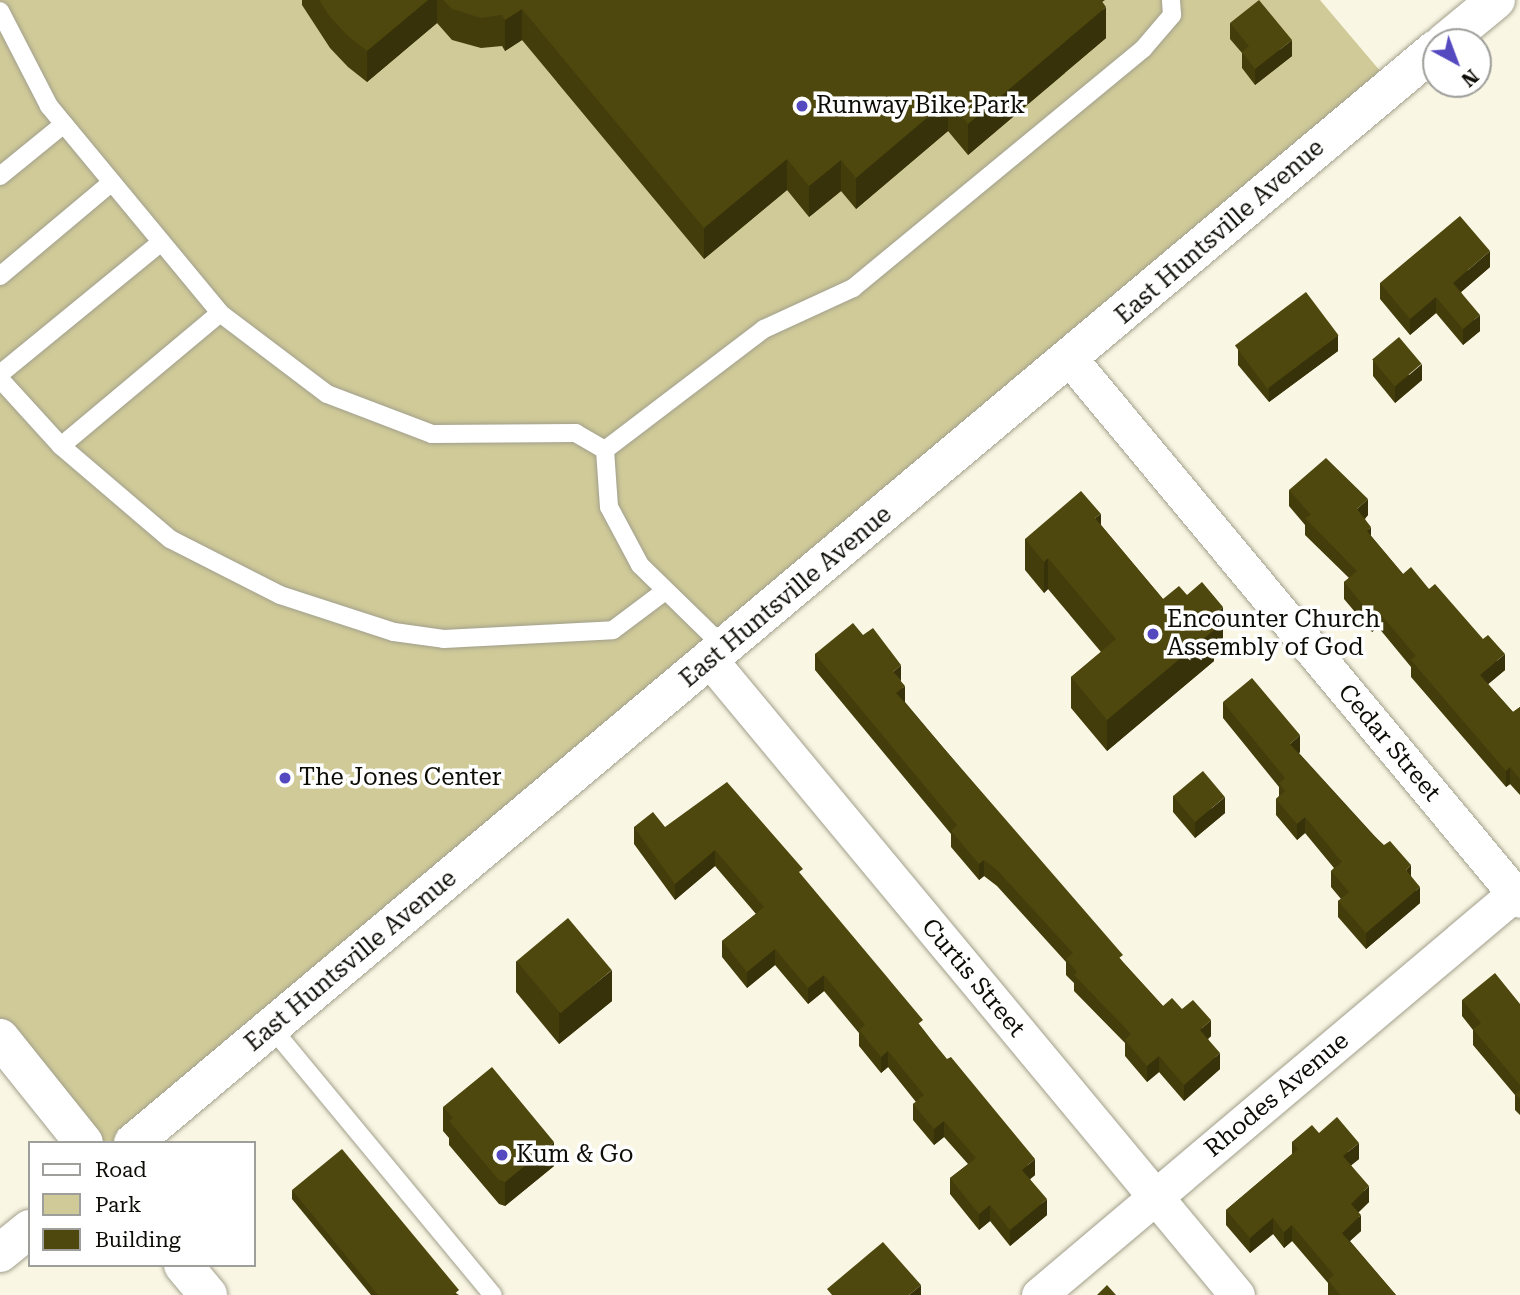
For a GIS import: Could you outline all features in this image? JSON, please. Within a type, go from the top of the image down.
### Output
[{"type":"main road","points":[[1462,28],[1496,0]]},
{"type":"main road","name":"East Huntsville Avenue","points":[[135,1141],[1071,360],[1422,61]]},
{"type":"main road","points":[[0,1038],[82,1141]]},
{"type":"main road","points":[[0,1253],[28,1231]]},
{"type":"main road","points":[[185,1267],[208,1295]]},
{"type":"street","name":"Cedar Street","points":[[1071,360],[1517,897]]},
{"type":"street","name":"Curtis Street","points":[[717,654],[1237,1295]]},
{"type":"street","name":"Rhodes Avenue","points":[[1039,1295],[1517,897]]},
{"type":"lane","points":[[605,450],[764,329],[853,288],[1143,49],[1172,15],[1171,0]]},
{"type":"lane","points":[[0,11],[49,106],[220,313],[327,394],[432,434],[576,433],[605,450]]},
{"type":"lane","points":[[0,176],[64,124]]},
{"type":"lane","points":[[0,276],[112,182]]},
{"type":"lane","points":[[161,242],[0,377],[61,446],[170,538],[280,595],[394,632],[444,639],[613,630],[665,590]]},
{"type":"lane","points":[[61,446],[220,313]]},
{"type":"lane","points":[[605,450],[608,507],[640,565],[665,590],[717,654]]},
{"type":"lane","points":[[271,1027],[493,1295]]},
{"type":"green space","name":"The Jones Center","points":[[0,0],[1320,0],[1392,85],[135,1141],[82,1141],[0,1038]]},
{"type":"building","points":[[319,0],[428,0],[367,51],[330,17]]},
{"type":"building","name":"Runway Bike Park","points":[[443,0],[1101,0],[1106,7],[968,124],[948,100],[856,178],[841,160],[809,186],[787,159],[704,228],[522,9],[505,20],[502,15],[481,18],[452,9]]},
{"type":"building","points":[[1259,0],[1292,40],[1255,69],[1242,52],[1249,46],[1230,23]]},
{"type":"building","points":[[1460,216],[1490,251],[1453,283],[1480,315],[1463,329],[1436,297],[1410,319],[1380,283]]},
{"type":"building","points":[[1306,292],[1338,335],[1267,389],[1235,346]]},
{"type":"building","points":[[1399,337],[1421,364],[1395,386],[1372,359]]},
{"type":"building","points":[[1326,458],[1368,499],[1357,509],[1371,527],[1367,531],[1403,574],[1411,567],[1429,589],[1435,584],[1483,639],[1488,635],[1505,654],[1480,675],[1513,712],[1520,707],[1520,779],[1510,767],[1506,771],[1411,660],[1416,656],[1378,611],[1372,616],[1344,582],[1357,571],[1305,518],[1311,515],[1289,490]]},
{"type":"building","name":"Encounter Church Assembly of God","points":[[1081,491],[1101,514],[1095,518],[1163,599],[1179,586],[1187,595],[1202,582],[1223,607],[1207,621],[1214,630],[1107,720],[1071,677],[1116,639],[1048,558],[1044,562],[1025,539]]},
{"type":"building","points":[[853,623],[863,635],[873,628],[901,665],[893,672],[905,686],[896,693],[1123,955],[1119,958],[1163,1006],[1172,998],[1182,1009],[1193,1000],[1211,1020],[1200,1030],[1220,1053],[1184,1085],[1159,1056],[1147,1066],[1125,1040],[1131,1034],[1074,975],[1077,972],[1066,959],[1073,953],[997,870],[984,860],[979,864],[951,831],[957,825],[815,654]]},
{"type":"building","points":[[1252,678],[1300,735],[1290,744],[1371,833],[1384,845],[1390,841],[1411,865],[1406,870],[1420,887],[1366,933],[1338,901],[1349,892],[1331,871],[1342,862],[1305,817],[1297,824],[1276,799],[1285,791],[1279,783],[1285,778],[1223,702]]},
{"type":"building","points":[[1203,771],[1225,797],[1195,822],[1173,796]]},
{"type":"building","points":[[727,782],[803,869],[799,872],[923,1020],[918,1024],[947,1059],[951,1057],[1035,1159],[1022,1170],[1047,1199],[1010,1230],[990,1205],[979,1214],[950,1178],[976,1158],[944,1121],[934,1129],[913,1104],[924,1095],[888,1051],[881,1057],[859,1030],[865,1025],[824,975],[808,988],[775,949],[747,972],[722,941],[764,907],[715,850],[675,884],[634,827],[653,812],[665,827]]},
{"type":"building","points":[[568,918],[612,970],[560,1013],[517,961]]},
{"type":"building","points":[[1495,973],[1520,1004],[1520,1085],[1473,1029],[1481,1023],[1462,1000]]},
{"type":"building","name":"Kum & Go","points":[[492,1067],[554,1142],[505,1182],[499,1180],[449,1121],[453,1118],[443,1107]]},
{"type":"building","points":[[1337,1117],[1359,1143],[1343,1156],[1369,1186],[1351,1204],[1361,1215],[1342,1233],[1396,1295],[1340,1295],[1328,1280],[1334,1275],[1292,1225],[1284,1232],[1273,1218],[1250,1238],[1226,1210],[1298,1149],[1292,1142],[1312,1125],[1319,1133]]},
{"type":"building","points":[[342,1149],[459,1290],[453,1295],[378,1295],[292,1190]]},
{"type":"building","points":[[883,1242],[921,1285],[909,1295],[832,1295],[827,1289]]},
{"type":"building","points":[[1107,1285],[1116,1295],[1097,1295]]},
{"type":"place","name":"Runway Bike Park","points":[[802,106]]},
{"type":"place","name":"Encounter Church Assembly of God","points":[[1153,634]]},
{"type":"place","name":"The Jones Center","points":[[285,778]]},
{"type":"place","name":"Kum & Go","points":[[502,1155]]}]
